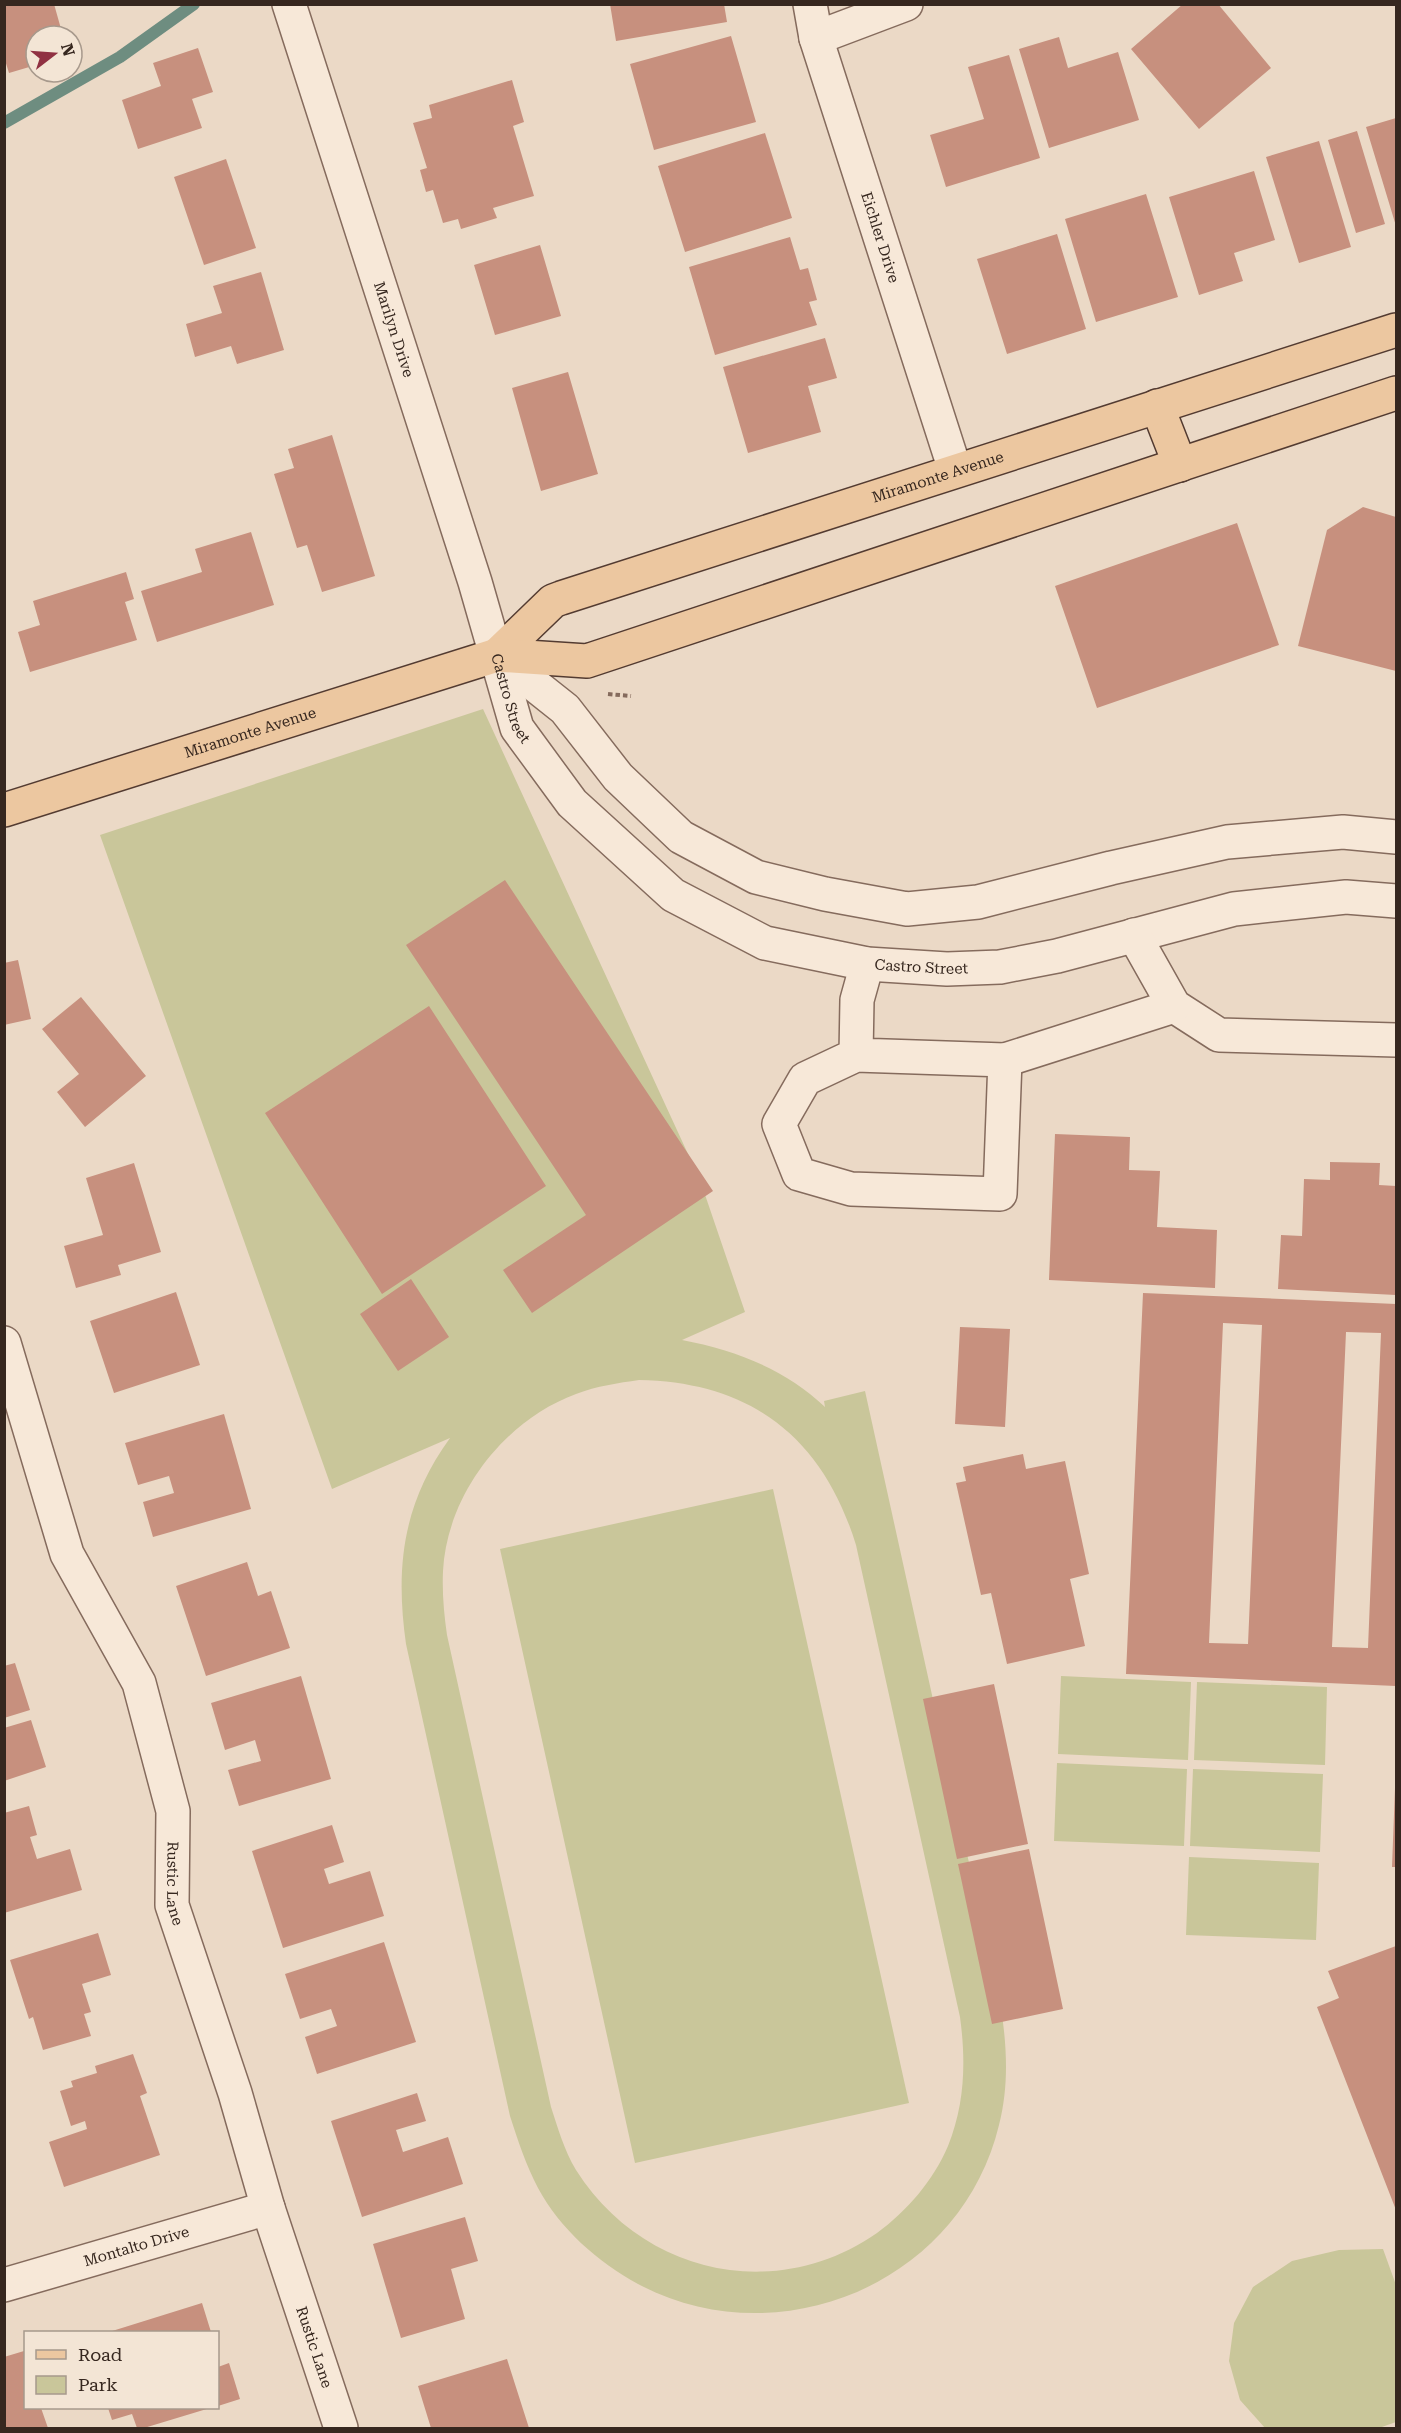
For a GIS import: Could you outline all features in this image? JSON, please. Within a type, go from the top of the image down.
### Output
[{"type":"main road","name":"Miramonte Avenue","points":[[497,655],[553,601],[1396,330]]},
{"type":"main road","name":"Miramonte Avenue","points":[[4,810],[497,655],[587,662],[1396,393]]},
{"type":"main road","points":[[1157,406],[1180,465]]},
{"type":"street","name":"Marilyn Drive","points":[[289,4],[497,655]]},
{"type":"street","name":"Eichler Drive","points":[[810,4],[816,38],[955,471]]},
{"type":"street","points":[[816,38],[906,4]]},
{"type":"street","name":"Castro Street","points":[[497,655],[565,709],[618,777],[681,837],[756,877],[825,894],[907,909],[966,903],[1227,842],[1343,832],[1396,837]]},
{"type":"street","name":"Castro Street","points":[[497,655],[518,728],[572,803],[673,894],[765,943],[867,964],[947,969],[1000,967],[1057,956],[1234,909],[1346,897],[1396,901]]},
{"type":"street","points":[[1134,934],[1174,1006],[1219,1035],[1396,1040]]},
{"type":"street","points":[[856,1055],[857,1000],[867,964]]},
{"type":"street","points":[[1005,1060],[1000,1194],[851,1189],[800,1174],[779,1124],[805,1079],[856,1055],[1005,1060],[1174,1006]]},
{"type":"street","name":"Rustic Lane","points":[[4,1343],[67,1554],[139,1683],[173,1811],[172,1905],[235,2093],[268,2208],[341,2428]]},
{"type":"street","name":"Montalto Drive","points":[[4,2285],[268,2208]]},
{"type":"path","points":[[604,693],[631,696]]},
{"type":"green space","points":[[483,709],[700,1180],[745,1312],[682,1340],[721,1349],[758,1363],[793,1382],[825,1407],[824,1401],[865,1391],[1001,2008],[1006,2066],[999,2125],[978,2180],[946,2227],[905,2265],[857,2292],[804,2308],[749,2313],[692,2305],[638,2284],[595,2255],[557,2217],[538,2188],[510,2116],[406,1644],[402,1588],[406,1536],[422,1487],[434,1462],[450,1438],[332,1489],[100,835]],"holes":[[[639,1380],[679,1383],[716,1392],[749,1405],[778,1423],[803,1446],[824,1474],[842,1507],[856,1545],[960,2017],[963,2050],[961,2098],[954,2130],[935,2171],[909,2205],[877,2233],[837,2255],[796,2268],[754,2272],[713,2267],[673,2254],[637,2234],[604,2205],[576,2170],[551,2107],[447,1635],[443,1595],[443,1571],[447,1542],[455,1515],[468,1488],[484,1463],[504,1441],[550,1406],[584,1391]]]},
{"type":"green space","points":[[773,1489],[909,2103],[635,2163],[500,1549]]},
{"type":"green space","points":[[1061,1676],[1191,1682],[1188,1760],[1058,1754]]},
{"type":"green space","points":[[1197,1682],[1327,1687],[1325,1765],[1194,1760]]},
{"type":"green space","points":[[1057,1763],[1187,1769],[1184,1846],[1054,1841]]},
{"type":"green space","points":[[1193,1769],[1323,1774],[1320,1852],[1190,1846]]},
{"type":"green space","points":[[1189,1857],[1319,1863],[1316,1940],[1186,1935]]},
{"type":"green space","points":[[1383,2249],[1396,2285],[1396,2422],[1379,2428],[1265,2428],[1240,2400],[1229,2361],[1234,2323],[1253,2287],[1292,2261],[1339,2250]]},
{"type":"building","points":[[4,4],[54,4],[60,24],[24,24],[24,69],[9,73],[4,57]]},
{"type":"building","points":[[610,4],[724,4],[727,22],[616,41]]},
{"type":"building","points":[[1183,4],[1218,4],[1271,68],[1199,129],[1131,49]]},
{"type":"building","points":[[731,36],[756,122],[654,150],[630,64]]},
{"type":"building","points":[[1059,37],[1068,68],[1118,52],[1139,120],[1049,148],[1019,49]]},
{"type":"building","points":[[198,48],[213,92],[192,99],[202,128],[138,149],[122,100],[161,86],[153,63]]},
{"type":"building","points":[[1009,55],[1040,158],[946,187],[930,135],[984,119],[968,67]]},
{"type":"building","points":[[512,80],[524,122],[513,126],[534,196],[493,208],[497,218],[461,229],[458,219],[443,223],[433,190],[426,192],[420,170],[427,168],[413,123],[432,118],[429,105]]},
{"type":"building","points":[[1396,118],[1396,226],[1366,127]]},
{"type":"building","points":[[1357,131],[1385,224],[1356,233],[1328,140]]},
{"type":"building","points":[[765,133],[792,218],[685,252],[658,166]]},
{"type":"building","points":[[1319,141],[1351,247],[1299,263],[1266,157]]},
{"type":"building","points":[[226,159],[256,248],[204,265],[174,177]]},
{"type":"building","points":[[1254,171],[1275,240],[1234,253],[1243,281],[1199,295],[1169,197]]},
{"type":"building","points":[[1146,194],[1178,297],[1096,322],[1065,219]]},
{"type":"building","points":[[1057,234],[1086,329],[1007,354],[977,259]]},
{"type":"building","points":[[790,237],[800,270],[808,268],[817,300],[809,302],[817,325],[715,355],[689,267]]},
{"type":"building","points":[[540,245],[561,316],[495,335],[474,265]]},
{"type":"building","points":[[261,272],[284,350],[237,364],[231,346],[195,357],[186,324],[222,313],[213,286]]},
{"type":"building","points":[[825,338],[837,378],[808,386],[821,432],[748,453],[723,367]]},
{"type":"building","points":[[568,372],[598,474],[541,491],[512,388]]},
{"type":"building","points":[[332,435],[375,576],[322,592],[307,545],[297,548],[274,474],[294,468],[288,449]]},
{"type":"building","points":[[1363,507],[1396,517],[1396,671],[1298,646],[1327,530]]},
{"type":"building","points":[[1237,523],[1279,645],[1097,708],[1055,586]]},
{"type":"building","points":[[251,532],[274,605],[157,642],[141,591],[202,572],[195,549]]},
{"type":"building","points":[[126,572],[134,599],[125,602],[137,640],[30,672],[18,632],[40,625],[33,601]]},
{"type":"building","points":[[505,880],[713,1191],[532,1313],[503,1270],[586,1215],[406,945]]},
{"type":"building","points":[[18,960],[31,1019],[4,1025],[4,963]]},
{"type":"building","points":[[81,997],[146,1076],[85,1127],[57,1092],[79,1074],[42,1029]]},
{"type":"building","points":[[429,1006],[546,1186],[382,1294],[265,1113]]},
{"type":"building","points":[[1055,1134],[1130,1137],[1129,1170],[1160,1171],[1157,1227],[1217,1230],[1215,1288],[1049,1280]]},
{"type":"building","points":[[1330,1162],[1380,1163],[1379,1185],[1396,1186],[1396,1295],[1278,1289],[1281,1235],[1302,1236],[1304,1179],[1330,1180]]},
{"type":"building","points":[[134,1163],[161,1252],[118,1265],[121,1275],[76,1288],[64,1246],[103,1235],[86,1178]]},
{"type":"building","points":[[411,1279],[449,1337],[398,1371],[360,1314]]},
{"type":"building","points":[[176,1292],[200,1365],[114,1393],[90,1321]]},
{"type":"building","points":[[1143,1293],[1396,1304],[1396,1686],[1126,1674]],"holes":[[[1223,1323],[1262,1325],[1248,1644],[1209,1643]],[[1346,1332],[1381,1333],[1368,1648],[1332,1647]]]},
{"type":"building","points":[[960,1327],[1010,1329],[1005,1427],[955,1424]]},
{"type":"building","points":[[224,1414],[251,1509],[153,1537],[143,1502],[174,1493],[169,1476],[138,1485],[125,1443]]},
{"type":"building","points":[[1023,1454],[1026,1469],[1065,1461],[1089,1574],[1070,1579],[1085,1646],[1007,1664],[991,1593],[981,1595],[956,1483],[966,1481],[963,1467]]},
{"type":"building","points":[[247,1562],[258,1596],[271,1591],[290,1648],[206,1676],[176,1586]]},
{"type":"building","points":[[15,1663],[30,1710],[4,1718],[4,1666]]},
{"type":"building","points":[[301,1676],[331,1779],[239,1806],[228,1770],[261,1761],[255,1740],[225,1750],[211,1703]]},
{"type":"building","points":[[994,1684],[1028,1844],[957,1859],[923,1699]]},
{"type":"building","points":[[31,1720],[46,1767],[4,1781],[4,1728]]},
{"type":"building","points":[[1395,1788],[1396,1867],[1392,1867]]},
{"type":"building","points":[[29,1806],[37,1835],[30,1837],[37,1859],[70,1849],[82,1890],[4,1913],[4,1813]]},
{"type":"building","points":[[332,1825],[344,1862],[324,1869],[329,1884],[370,1871],[384,1916],[283,1948],[252,1851]]},
{"type":"building","points":[[1029,1849],[1063,2009],[992,2024],[958,1864]]},
{"type":"building","points":[[98,1933],[111,1975],[82,1984],[91,2012],[84,2014],[91,2036],[43,2050],[33,2017],[29,2019],[10,1960]]},
{"type":"building","points":[[384,1942],[416,2042],[317,2074],[305,2037],[337,2026],[331,2009],[300,2019],[285,1974]]},
{"type":"building","points":[[1396,1946],[1396,2210],[1317,2007],[1339,1998],[1328,1971]]},
{"type":"building","points":[[133,2054],[147,2093],[140,2096],[160,2155],[64,2187],[49,2142],[87,2129],[85,2121],[71,2126],[60,2091],[73,2087],[71,2081],[97,2073],[95,2066]]},
{"type":"building","points":[[417,2093],[426,2121],[396,2130],[403,2152],[448,2137],[463,2184],[362,2217],[331,2121]]},
{"type":"building","points":[[465,2217],[478,2261],[451,2269],[465,2319],[401,2338],[373,2244]]},
{"type":"building","points":[[202,2303],[211,2331],[112,2331]]},
{"type":"building","points":[[24,2351],[24,2409],[41,2409],[48,2428],[4,2428],[4,2357]]},
{"type":"building","points":[[507,2359],[529,2428],[431,2428],[418,2386]]},
{"type":"building","points":[[229,2363],[240,2399],[219,2406],[219,2367]]},
{"type":"building","points":[[108,2409],[207,2409],[144,2428],[137,2428],[132,2414],[112,2420]]},
{"type":"waterway","points":[[4,123],[120,57],[194,4]]}]
